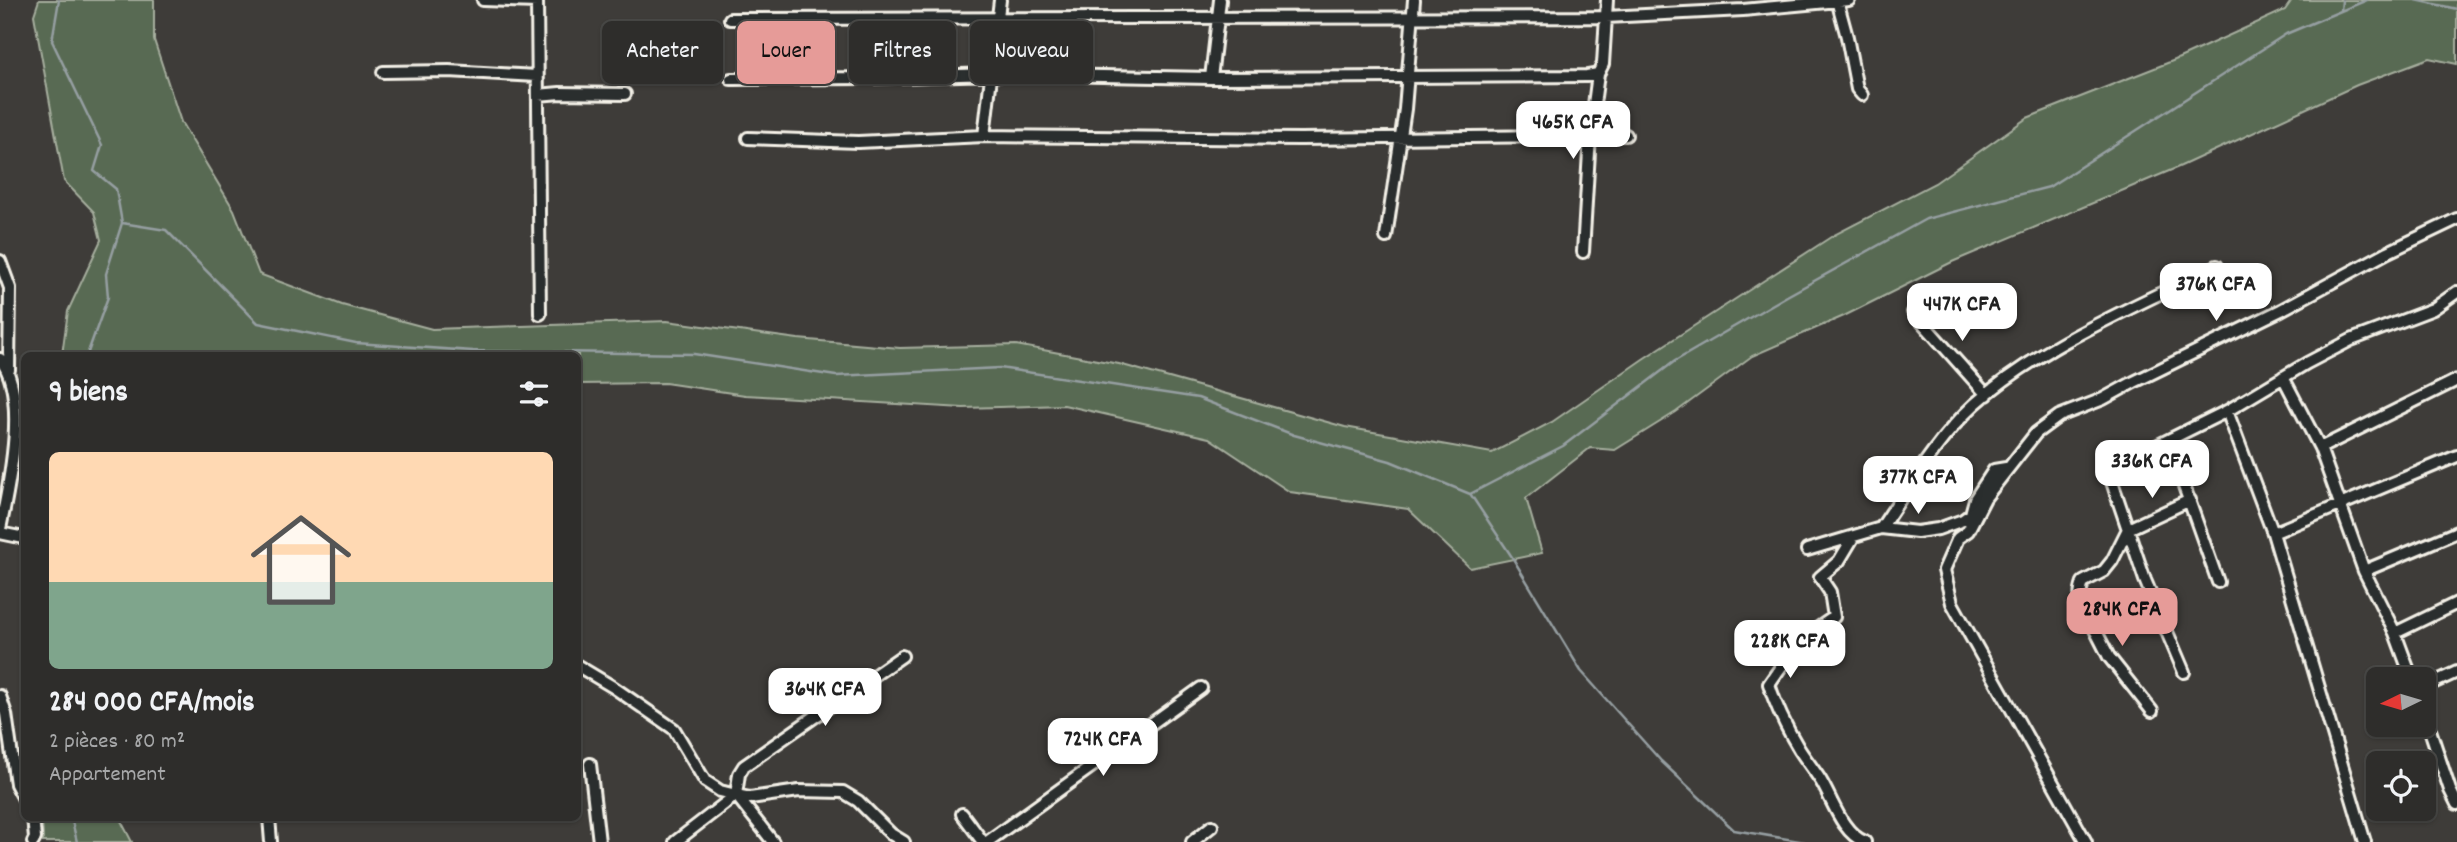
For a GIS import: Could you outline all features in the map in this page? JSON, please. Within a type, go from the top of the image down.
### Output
[{"type":"street","points":[[483,0],[537,1],[540,314]]},
{"type":"street","points":[[998,21],[1000,0]]},
{"type":"street","points":[[1211,78],[1220,0]]},
{"type":"street","points":[[1386,237],[1401,138],[1413,0]]},
{"type":"street","points":[[1583,252],[1590,135],[1598,74],[1603,64],[1607,0]]},
{"type":"street","points":[[730,19],[1606,17],[1841,1],[1857,89],[1862,95]]},
{"type":"street","points":[[383,72],[449,71],[537,76]]},
{"type":"street","points":[[1093,76],[1211,78],[1598,74]]},
{"type":"street","points":[[731,79],[970,75]]},
{"type":"street","points":[[984,136],[990,84]]},
{"type":"street","points":[[538,95],[625,94]]},
{"type":"street","points":[[748,138],[858,142],[984,136],[1401,138],[1626,135]]},
{"type":"street","points":[[2085,842],[1952,603],[1945,572],[1958,538],[1968,531],[1984,498],[2006,468],[2036,433],[2059,416],[2103,399],[2457,219]]},
{"type":"street","points":[[0,261],[10,288],[9,370],[16,425],[0,531],[21,537]]},
{"type":"street","points":[[1881,528],[1908,486],[1943,440],[1987,395],[2073,336],[2217,266]]},
{"type":"street","points":[[2184,672],[2145,580],[2109,470],[2227,411],[2351,340],[2433,309],[2457,292]]},
{"type":"street","points":[[1913,312],[1987,395]]},
{"type":"street","points":[[0,359],[9,370]]},
{"type":"street","points":[[2283,377],[2320,448],[2364,570],[2395,633],[2408,667]]},
{"type":"street","points":[[2320,448],[2457,380]]},
{"type":"street","points":[[2227,411],[2273,533],[2365,842]]},
{"type":"street","points":[[2168,441],[2218,582]]},
{"type":"street","points":[[2273,533],[2457,456]]},
{"type":"street","points":[[1807,550],[1881,528],[1923,532],[1964,520],[1971,513],[1975,499],[1994,470],[2006,468]]},
{"type":"street","points":[[2152,711],[2109,657],[2080,599],[2083,582],[2104,571],[2128,529],[2190,500]]},
{"type":"street","points":[[2364,570],[2457,532]]},
{"type":"street","points":[[1854,536],[1839,561],[1820,577],[1829,592],[1834,617],[1799,641],[1769,684],[1800,752],[1822,782],[1841,818],[1854,836],[1865,842]]},
{"type":"street","points":[[2395,633],[2457,603]]},
{"type":"street","points":[[676,842],[736,795],[739,774],[744,766],[902,656]]},
{"type":"street","points":[[581,668],[674,729],[705,781],[714,789],[750,798],[799,791],[843,792],[858,801],[891,834],[904,842]]},
{"type":"street","points":[[2436,682],[2457,672]]},
{"type":"street","points":[[962,814],[985,842],[1201,688]]},
{"type":"street","points":[[0,696],[6,714],[16,784],[21,793]]},
{"type":"street","points":[[2432,737],[2457,804]]},
{"type":"street","points":[[590,764],[599,842]]},
{"type":"street","points":[[736,795],[773,842]]},
{"type":"street","points":[[33,821],[33,842]]},
{"type":"street","points":[[269,821],[271,842]]},
{"type":"street","points":[[1192,842],[1212,826]]},
{"type":"green space","points":[[39,0],[154,0],[154,40],[181,122],[234,210],[259,274],[342,305],[432,329],[667,321],[798,339],[900,348],[1016,345],[1119,364],[1345,427],[1492,453],[1552,422],[1643,359],[1834,235],[1935,183],[2027,118],[2175,60],[2285,10],[2292,0],[2457,0],[2457,64],[2429,58],[2357,85],[2181,166],[1952,262],[1844,316],[1752,356],[1676,412],[1615,450],[1590,448],[1526,498],[1542,553],[1470,568],[1408,509],[1290,492],[1209,438],[1064,405],[963,408],[745,395],[665,383],[581,384],[581,352],[62,352],[68,311],[101,240],[94,212],[64,181],[34,15]]},
{"type":"green space","points":[[42,821],[121,821],[132,842],[43,842]]},
{"type":"waterway","points":[[59,0],[52,41],[102,145],[94,171],[116,189],[122,223],[106,274],[108,297],[88,352]]},
{"type":"waterway","points":[[2341,11],[2342,0]]},
{"type":"waterway","points":[[581,352],[694,354],[836,376],[1000,368],[1198,398],[1294,435],[1390,461],[1470,494],[1563,446],[1675,361],[1926,219],[2049,187],[2286,34],[2367,0]]},
{"type":"waterway","points":[[2416,0],[2457,9]]},
{"type":"waterway","points":[[122,223],[166,230],[258,323],[356,343],[473,351],[547,352]]},
{"type":"waterway","points":[[1471,495],[1581,671],[1661,761],[1734,830],[1805,842]]},
{"type":"waterway","points":[[72,821],[77,842]]}]
